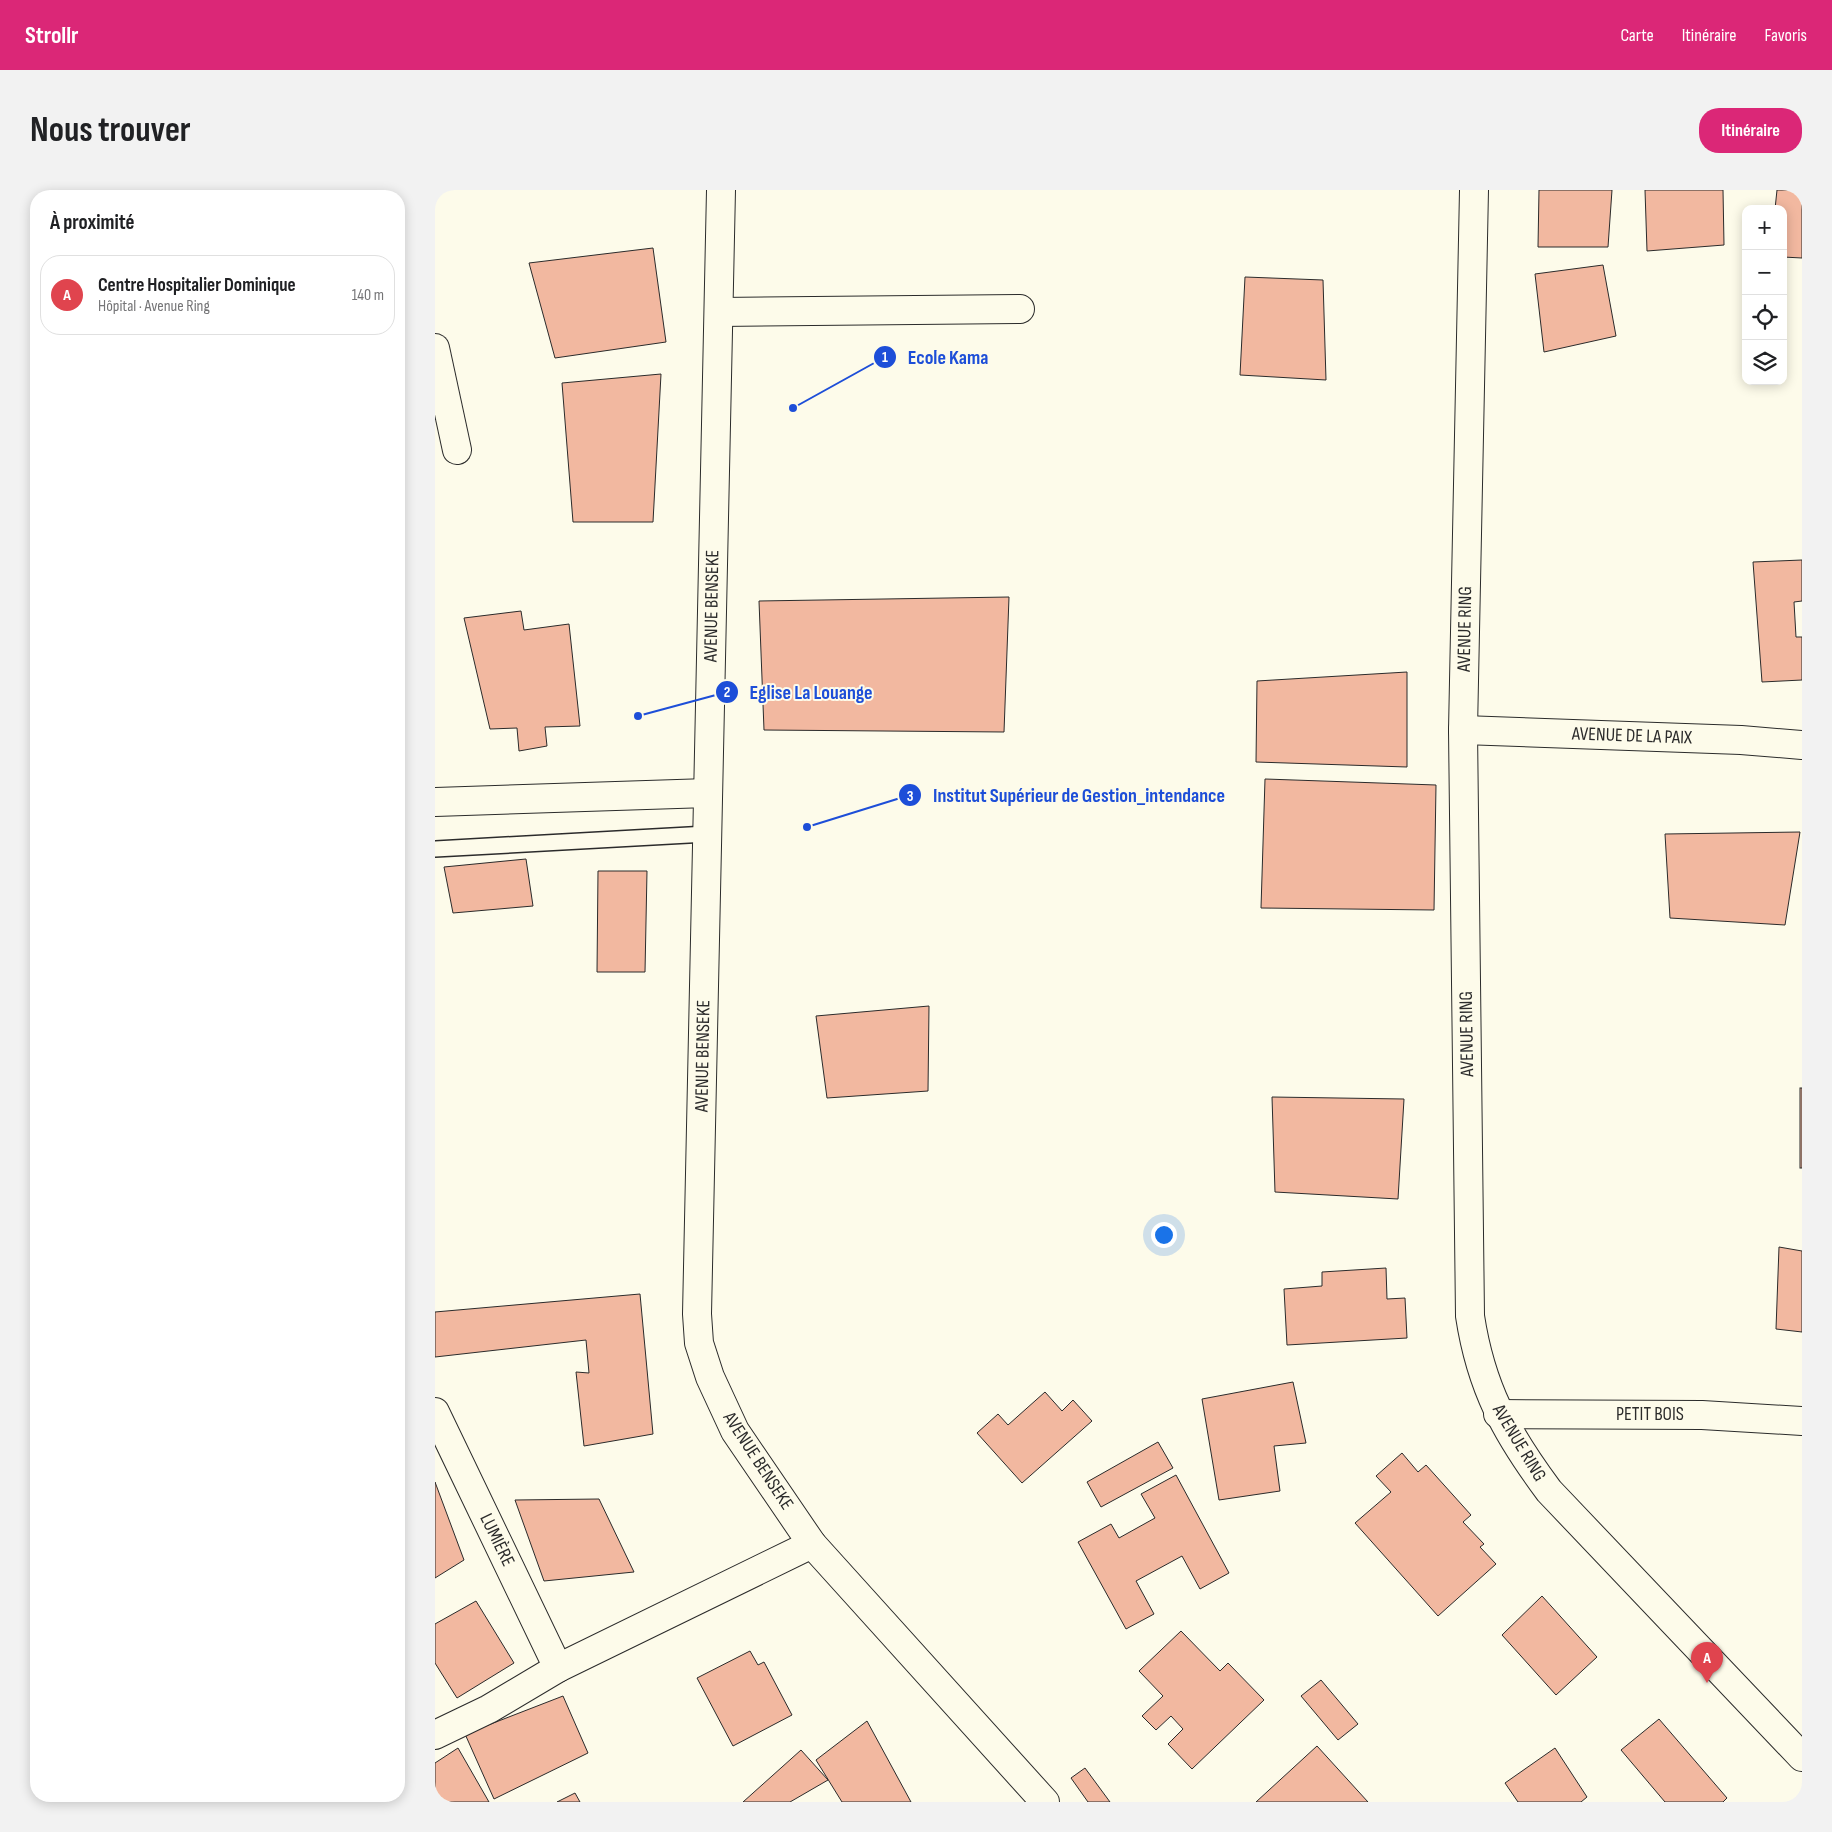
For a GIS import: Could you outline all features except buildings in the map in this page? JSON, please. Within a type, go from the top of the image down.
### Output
[{"type":"street","name":"AVENUE BENSEKE","points":[[721,190],[698,1304],[699,1343],[710,1377],[735,1432],[812,1544],[1045,1802]]},
{"type":"street","name":"AVENUE RING","points":[[1473,190],[1463,730],[1470,1316],[1477,1354],[1498,1414],[1522,1455],[1549,1491],[1802,1758]]},
{"type":"street","points":[[719,312],[1020,309]]},
{"type":"street","points":[[435,348],[457,450]]},
{"type":"street","name":"AVENUE DE LA PAIX","points":[[1463,730],[1741,740],[1802,745]]},
{"type":"street","points":[[435,802],[708,793]]},
{"type":"street","name":"LUMIÈRE","points":[[435,1412],[558,1668]]},
{"type":"street","name":"PETIT BOIS","points":[[1498,1414],[1687,1414],[1802,1422]]},
{"type":"street","points":[[435,1735],[489,1709],[558,1668],[812,1544]]},
{"type":"lane","points":[[435,849],[707,834]]},
{"type":"place","name":"Ecole Kama","points":[[793,408]]},
{"type":"place","name":"Eglise La Louange","points":[[638,716]]},
{"type":"place","name":"Institut Supérieur de Gestion_intendance","points":[[807,827]]},
{"type":"place","name":"Centre Hospitalier Dominique","points":[[1707,1683]]}]
